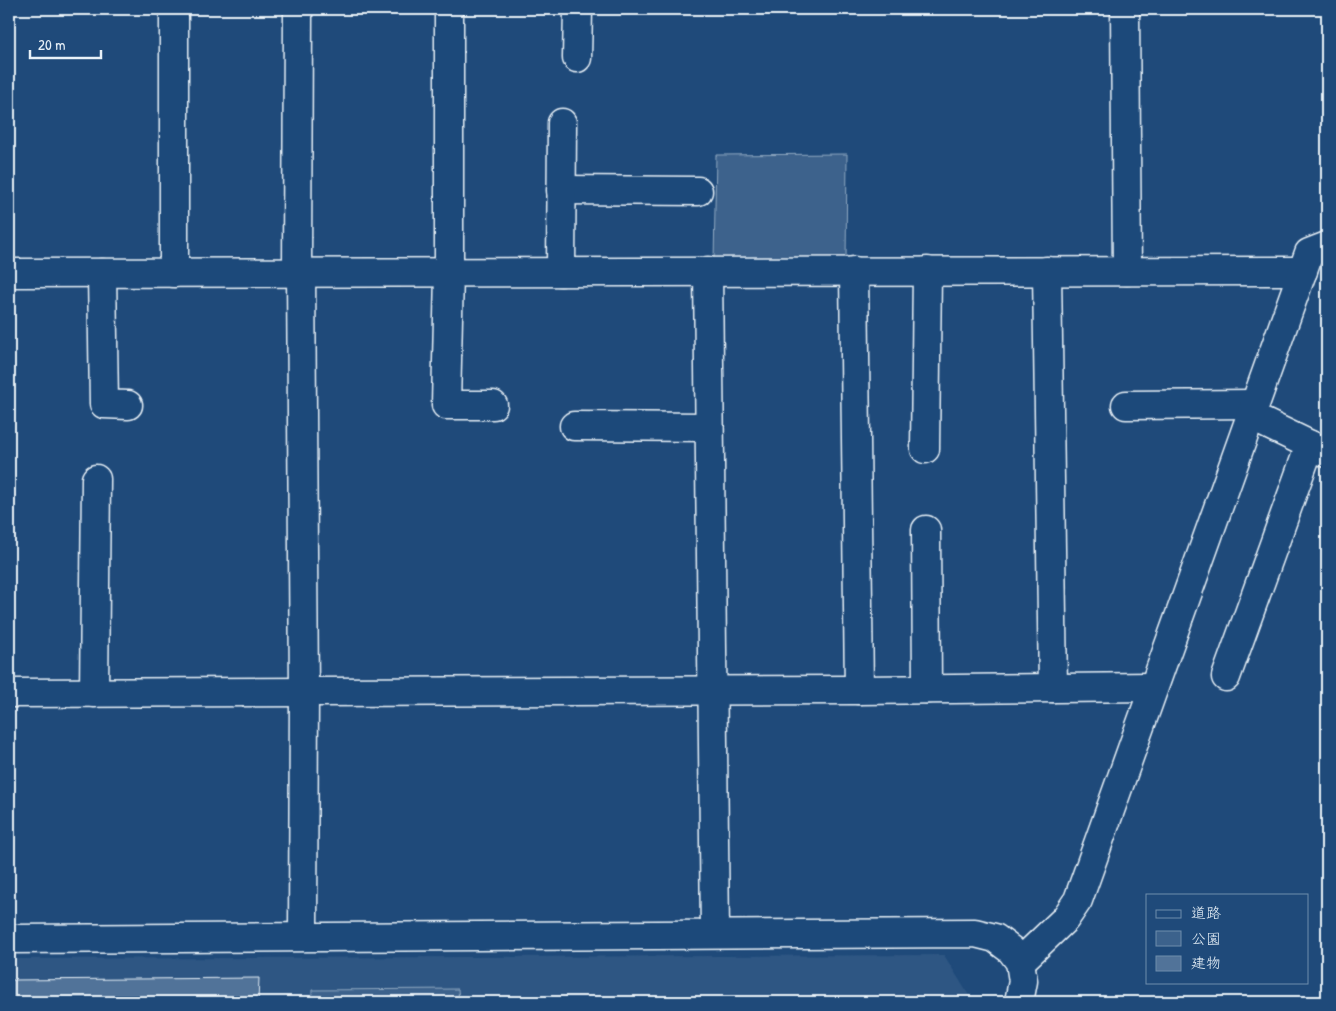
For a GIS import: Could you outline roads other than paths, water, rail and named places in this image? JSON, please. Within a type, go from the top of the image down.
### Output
[{"type":"street","points":[[174,9],[174,273]]},
{"type":"street","points":[[298,9],[304,692],[303,936]]},
{"type":"street","points":[[449,9],[446,406],[493,405]]},
{"type":"street","points":[[577,58],[578,9]]},
{"type":"street","points":[[1125,9],[1127,271]]},
{"type":"street","points":[[560,272],[562,123]]},
{"type":"street","points":[[561,190],[698,191]]},
{"type":"street","points":[[1020,962],[1065,919],[1078,900],[1303,271],[1310,253],[1327,246]]},
{"type":"street","points":[[708,271],[715,934]]},
{"type":"street","points":[[854,271],[859,690]]},
{"type":"street","points":[[925,450],[926,271]]},
{"type":"street","points":[[1047,271],[1053,688]]},
{"type":"street","points":[[9,273],[1303,271]]},
{"type":"street","points":[[102,272],[104,404],[128,405]]},
{"type":"street","points":[[1126,405],[1252,410],[1318,449],[1226,677]]},
{"type":"street","points":[[574,426],[709,427]]},
{"type":"street","points":[[94,693],[96,479]]},
{"type":"street","points":[[926,530],[927,689]]},
{"type":"street","points":[[9,693],[711,691],[1153,687]]},
{"type":"street","points":[[9,938],[975,933],[995,938],[1011,950],[1020,962],[1023,980],[1019,1002]]}]
